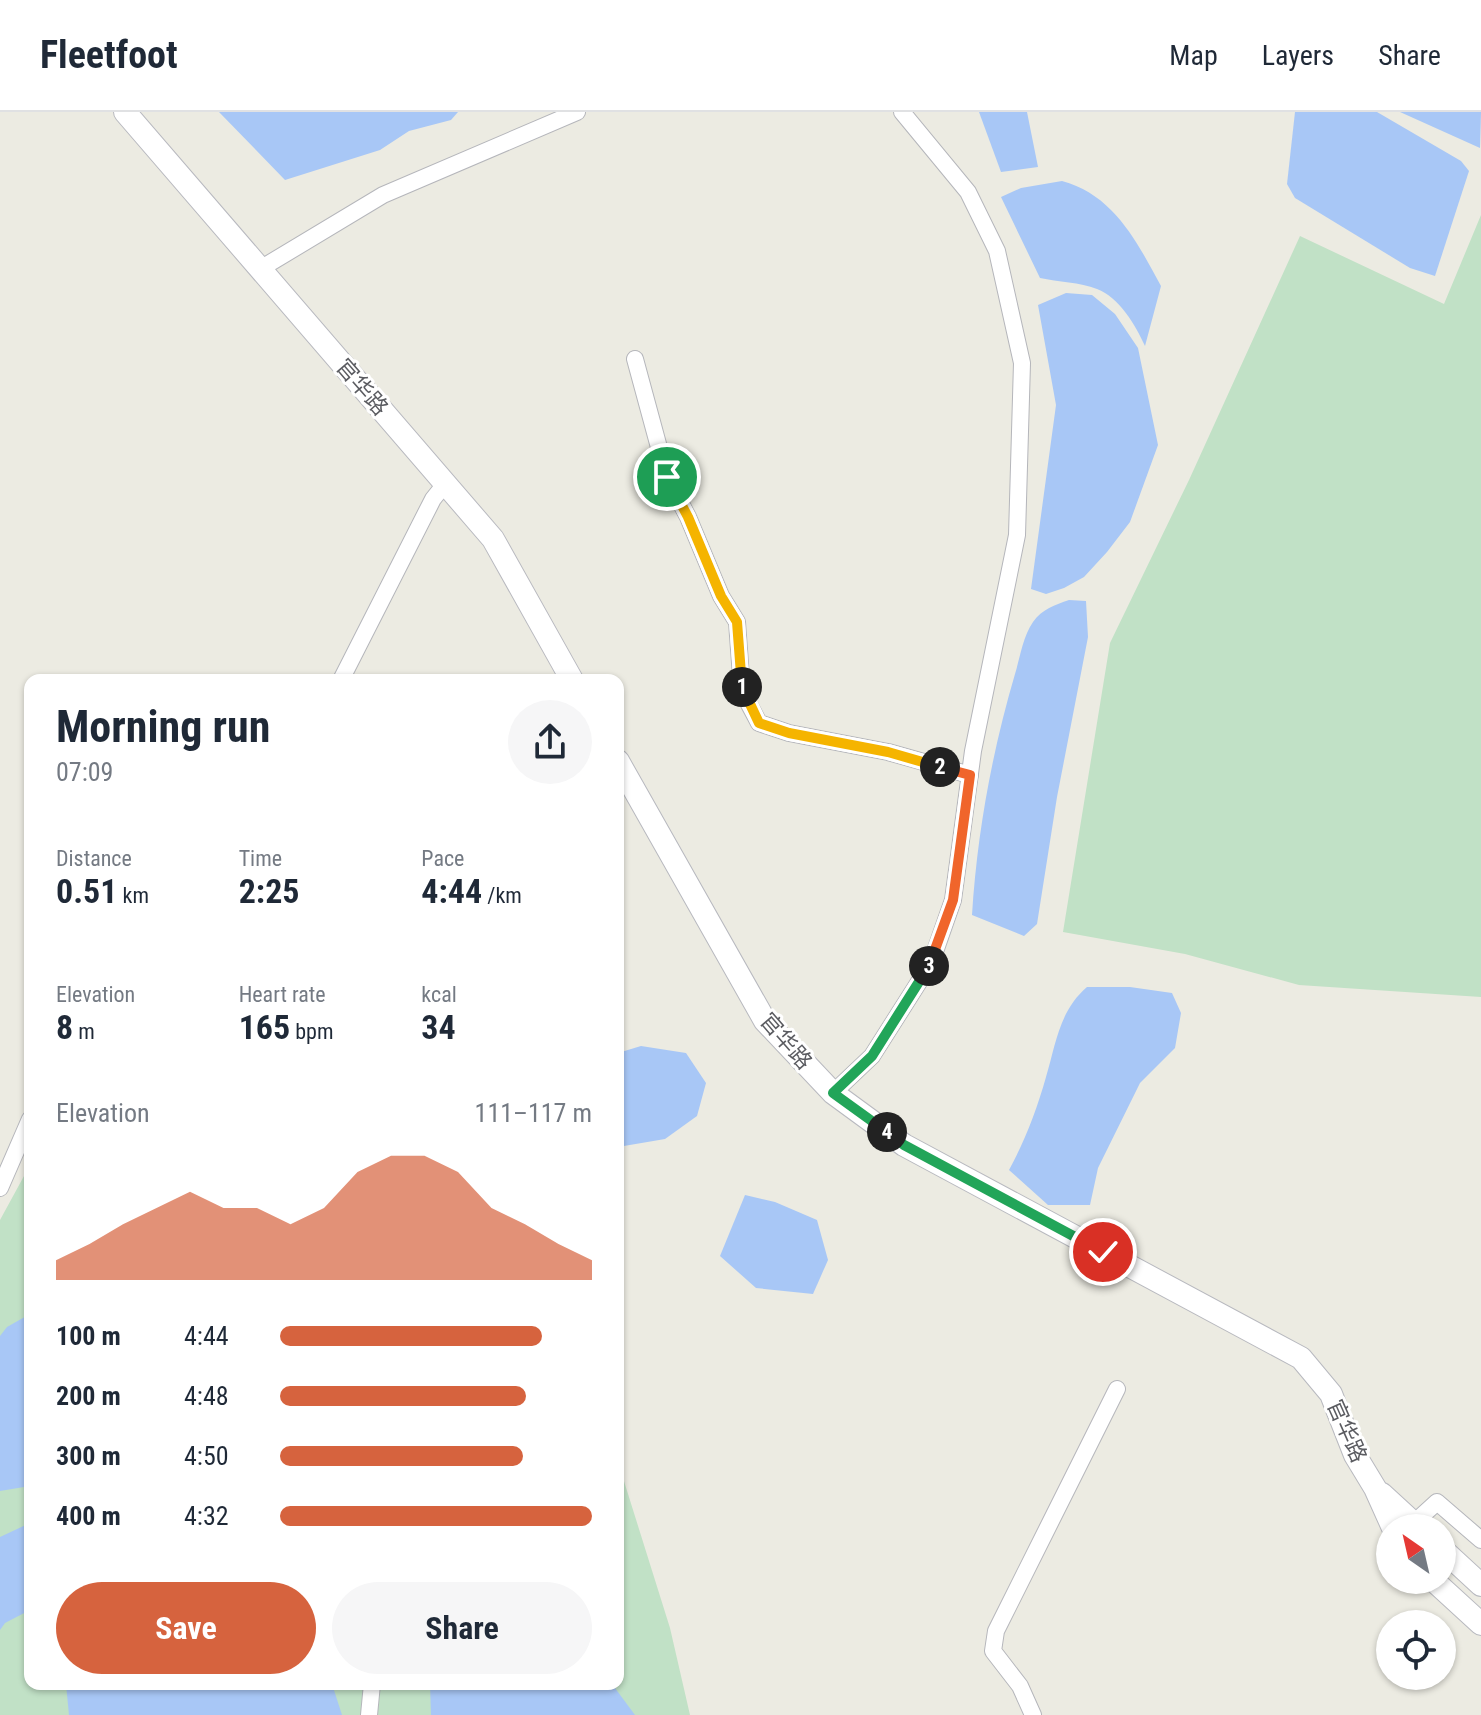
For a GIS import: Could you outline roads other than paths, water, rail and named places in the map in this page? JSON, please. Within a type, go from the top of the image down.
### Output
[{"type":"main road","name":"官华路","points":[[125,112],[493,539],[569,674]]},
{"type":"main road","name":"官华路","points":[[624,772],[765,1021],[833,1093],[904,1145],[1301,1358],[1331,1394],[1355,1455],[1375,1488],[1398,1514]]},
{"type":"main road","points":[[1456,1562],[1481,1585]]},
{"type":"main road","points":[[1447,1594],[1477,1623]]},
{"type":"street","points":[[260,269],[383,195],[577,112]]},
{"type":"street","points":[[833,1093],[872,1056],[931,963],[953,900],[970,775],[1017,535],[1022,363],[997,251],[968,192],[902,112]]},
{"type":"street","points":[[635,359],[667,477],[688,517],[721,596],[737,622],[742,691],[759,723],[789,733],[888,752],[970,775]]},
{"type":"street","points":[[344,674],[433,499],[445,484]]},
{"type":"street","points":[[0,1188],[24,1133]]},
{"type":"street","points":[[1033,1715],[1020,1686],[993,1651],[996,1631],[1117,1389]]},
{"type":"street","points":[[1423,1514],[1437,1502],[1451,1514]]},
{"type":"street","points":[[1456,1518],[1481,1540]]},
{"type":"street","points":[[369,1715],[371,1690]]},
{"type":"water","points":[[219,112],[458,112],[451,120],[409,131],[380,150],[285,180]]},
{"type":"water","points":[[979,112],[1027,112],[1038,167],[1001,172]]},
{"type":"water","points":[[1295,112],[1377,112],[1461,161],[1469,171],[1435,276],[1410,268],[1295,198],[1287,184]]},
{"type":"water","points":[[1400,112],[1481,112],[1480,148]]},
{"type":"water","points":[[1062,181],[1096,197],[1110,209],[1133,237],[1161,286],[1145,346],[1126,313],[1113,298],[1083,285],[1040,278],[1001,197],[1021,188]]},
{"type":"water","points":[[1066,293],[1092,295],[1115,314],[1138,348],[1158,445],[1130,522],[1084,577],[1046,594],[1031,589],[1056,405],[1038,305]]},
{"type":"water","points":[[1069,600],[1086,601],[1088,637],[1057,797],[1037,924],[1024,936],[972,915],[982,824],[993,763],[1024,640],[1040,614]]},
{"type":"water","points":[[1087,987],[1130,987],[1172,993],[1181,1013],[1175,1048],[1140,1083],[1098,1168],[1090,1205],[1048,1205],[1009,1170],[1035,1113],[1064,1017]]},
{"type":"water","points":[[641,1046],[686,1053],[706,1083],[697,1116],[665,1139],[624,1146],[624,1051]]},
{"type":"water","points":[[745,1195],[775,1202],[817,1220],[828,1260],[813,1294],[756,1288],[720,1256]]},
{"type":"water","points":[[24,1317],[24,1487],[0,1491],[0,1336],[7,1327]]},
{"type":"water","points":[[24,1526],[24,1613],[5,1623],[0,1630],[0,1537]]},
{"type":"water","points":[[67,1690],[334,1690],[342,1715],[69,1715]]},
{"type":"water","points":[[430,1690],[616,1690],[635,1715],[431,1715]]}]
